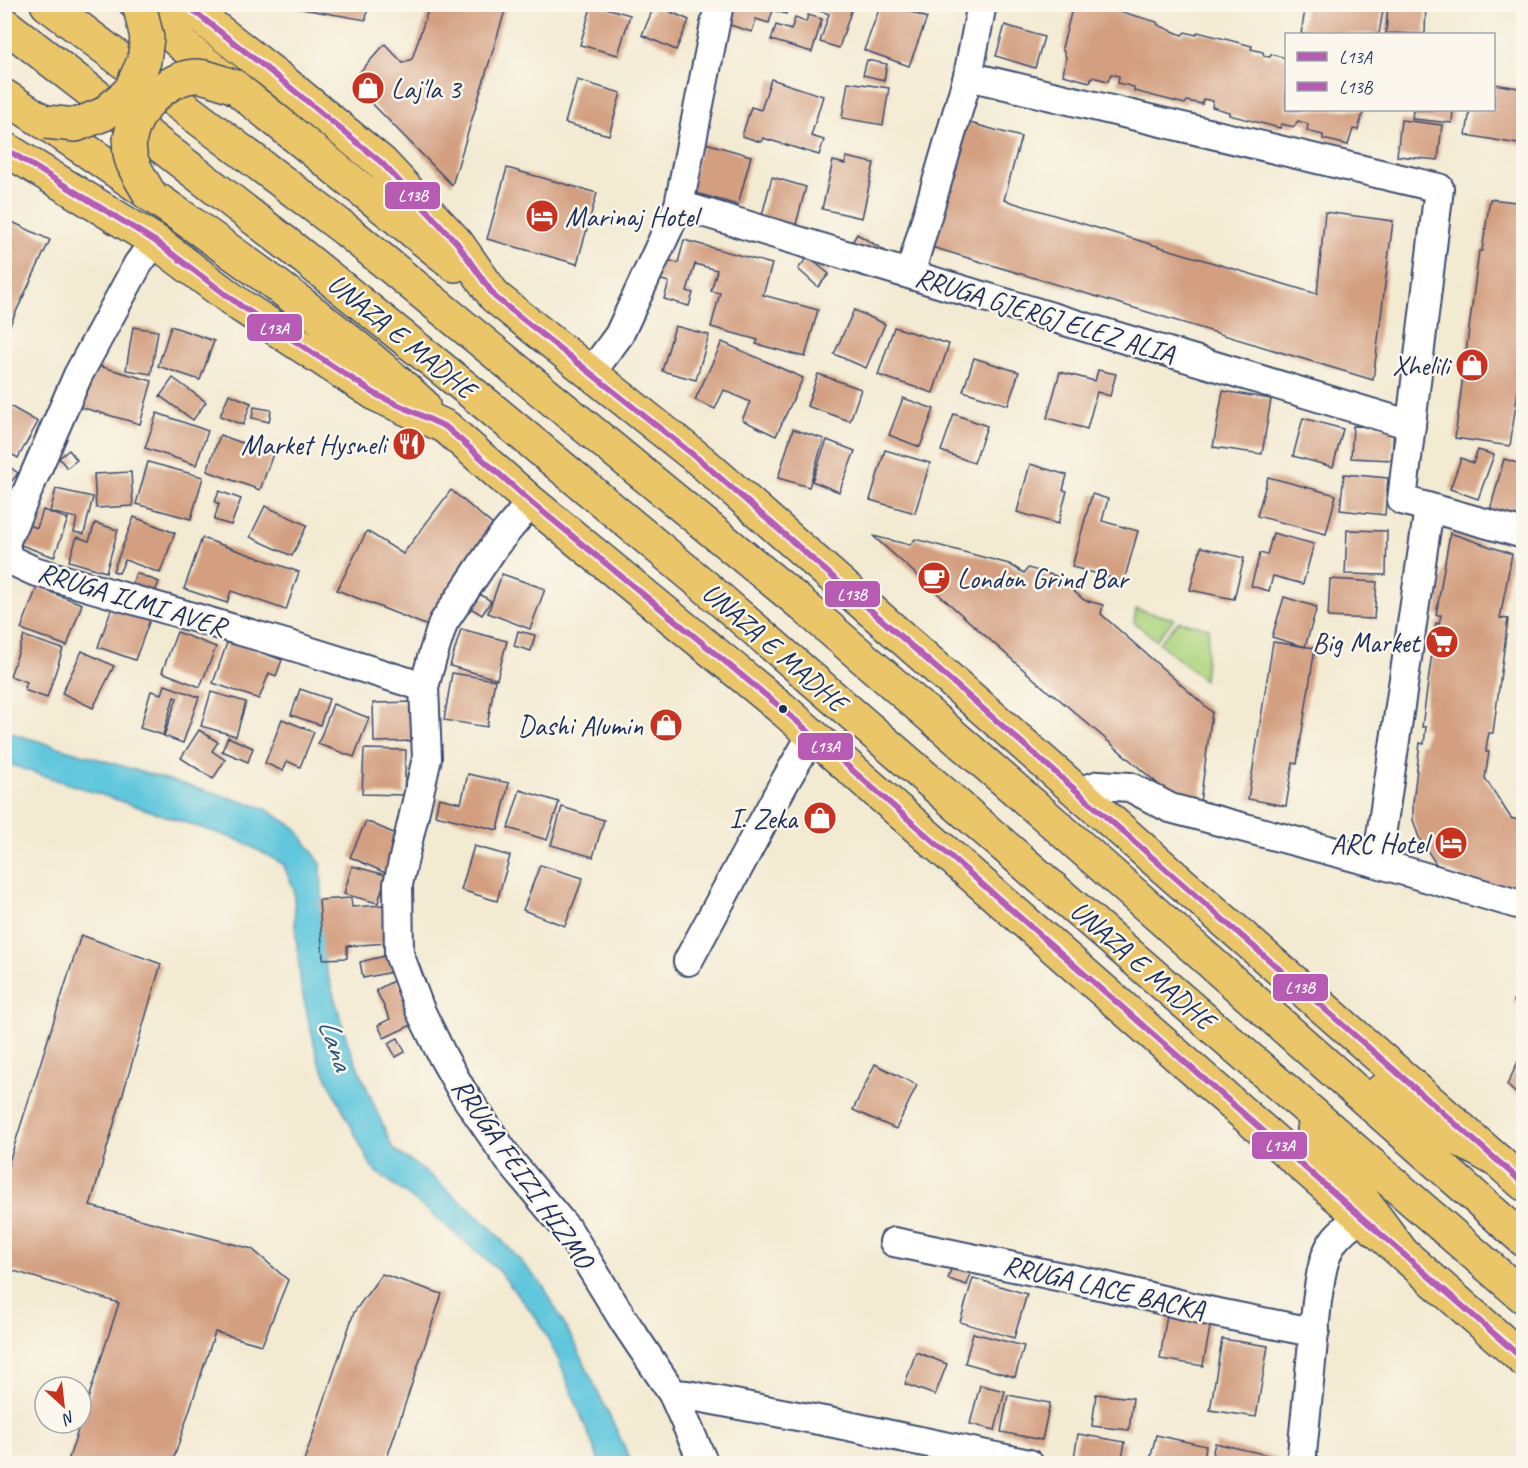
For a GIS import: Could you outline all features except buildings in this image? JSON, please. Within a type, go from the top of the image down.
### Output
[{"type":"main road","points":[[184,4],[382,163],[457,243],[495,297]]},
{"type":"main road","points":[[138,6],[322,158],[700,461],[1524,1184]]},
{"type":"main road","points":[[46,122],[76,125],[104,114],[130,91],[144,61],[147,38],[138,6]]},
{"type":"main road","name":"UNAZA E MADHE","points":[[56,10],[346,230],[799,602],[1047,817],[1524,1240]]},
{"type":"main road","name":"UNAZA E MADHE","points":[[4,24],[291,247],[707,588],[1524,1297]]},
{"type":"main road","points":[[4,39],[42,54]]},
{"type":"main road","points":[[150,195],[130,157],[131,133],[146,103],[169,83],[196,75],[235,87]]},
{"type":"main road","points":[[4,96],[46,122],[258,270],[398,382],[531,502],[812,735],[1524,1360]]},
{"type":"main road","points":[[4,148],[155,241],[241,306],[377,395],[446,427]]},
{"type":"main road","points":[[1321,1061],[1382,1092],[1421,1118],[1498,1161]]},
{"type":"main road","points":[[1292,1094],[1326,1148],[1403,1254]]},
{"type":"street","points":[[910,274],[968,76],[982,4]]},
{"type":"street","points":[[591,372],[619,336],[679,205],[714,6]]},
{"type":"street","points":[[968,76],[1439,188],[1402,500],[1524,534]]},
{"type":"street","name":"RRUGA GJERGJ ELEZ ALIA","points":[[679,205],[1411,425]]},
{"type":"street","name":"RRUGA ILMI AVER","points":[[155,241],[138,264],[78,375],[5,543],[8,559],[34,571],[424,687]]},
{"type":"street","name":"RRUGA FEIZI HIZMO","points":[[531,502],[496,544],[443,623],[424,687],[427,758],[398,884],[399,954],[420,1010],[442,1057],[462,1091],[509,1160],[570,1233],[624,1321],[673,1394],[704,1464]]},
{"type":"street","points":[[1377,862],[1430,508]]},
{"type":"street","points":[[688,961],[783,784],[812,735]]},
{"type":"street","points":[[1078,792],[1099,785],[1130,787],[1170,808],[1377,862],[1524,906]]},
{"type":"street","points":[[1301,1464],[1318,1293],[1329,1249],[1336,1238],[1360,1216]]},
{"type":"street","name":"RRUGA LACE BACKA","points":[[894,1242],[1100,1285],[1214,1312],[1315,1330]]},
{"type":"street","points":[[673,1394],[829,1422],[1029,1464]]},
{"type":"green space","points":[[1136,609],[1174,619],[1156,640],[1134,622]]},
{"type":"green space","points":[[1179,621],[1209,628],[1204,680],[1159,643]]},
{"type":"water","name":"Lana","points":[[4,731],[264,808],[296,828],[321,864],[324,962],[348,1044],[393,1149],[431,1176],[489,1226],[544,1287],[577,1348],[632,1463],[600,1463],[560,1363],[540,1323],[498,1270],[431,1213],[372,1168],[318,1060],[301,987],[294,889],[283,864],[241,841],[5,763]]},
{"type":"transit line","name":"L13B","points":[[185,4],[382,163],[457,243],[495,297],[701,461],[1524,1184]]},
{"type":"transit line","name":"L13A","points":[[4,148],[155,241],[241,306],[377,395],[446,427],[531,502],[785,711],[1524,1360]]},
{"type":"place","name":"Laj'la 3","points":[[368,88]]},
{"type":"place","name":"Marinaj Hotel","points":[[542,216]]},
{"type":"place","name":"Xhelili","points":[[1472,365]]},
{"type":"place","name":"Market Hysneli","points":[[409,444]]},
{"type":"place","name":"London Grind Bar","points":[[934,578]]},
{"type":"place","name":"Big Market","points":[[1442,642]]},
{"type":"place","name":"Dashi Alumin","points":[[666,725]]},
{"type":"place","name":"I. Zeka","points":[[820,818]]},
{"type":"place","name":"ARC Hotel","points":[[1451,843]]}]
